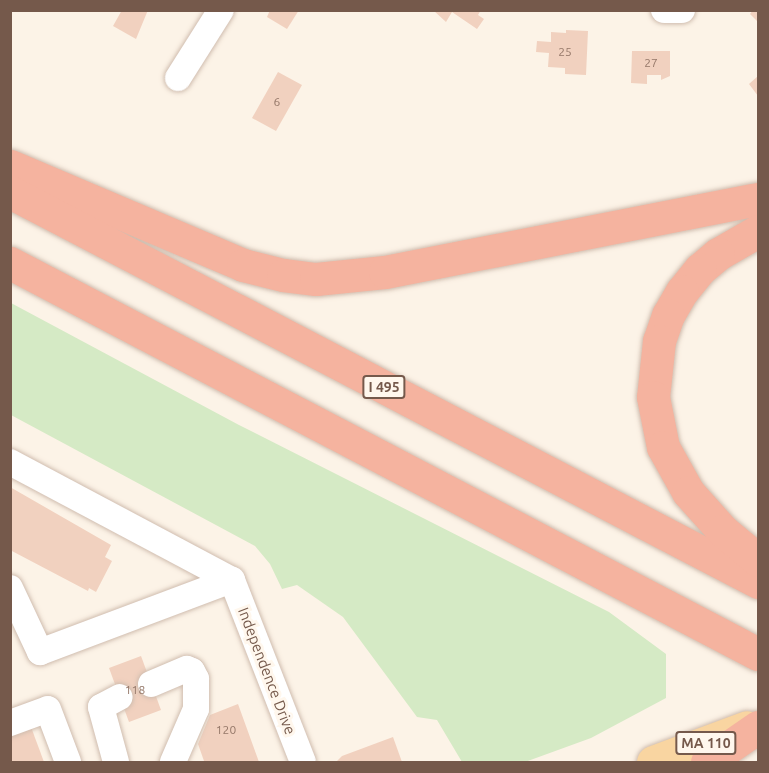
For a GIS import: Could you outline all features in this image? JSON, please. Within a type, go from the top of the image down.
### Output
[{"type":"highway","points":[[10,166],[243,265],[283,275],[316,279],[385,272],[759,199]]},
{"type":"highway","name":"I 495","points":[[10,192],[759,582]]},
{"type":"highway","points":[[759,231],[718,254],[700,269],[682,291],[668,315],[659,341],[653,397],[663,447],[688,492],[723,531],[759,560]]},
{"type":"highway","points":[[10,263],[609,575],[751,657]]},
{"type":"highway","points":[[707,762],[759,725]]},
{"type":"main road","name":"MA 110","points":[[653,762],[759,725]]},
{"type":"street","points":[[178,78],[221,10]]},
{"type":"street","points":[[664,10],[682,10]]},
{"type":"street","points":[[10,462],[232,580]]},
{"type":"street","points":[[10,588],[39,652],[232,580]]},
{"type":"street","name":"Independence Drive","points":[[232,580],[303,762]]},
{"type":"street","points":[[151,684],[187,669],[192,671],[196,679],[196,708],[173,762]]},
{"type":"street","points":[[116,762],[101,707],[120,697]]},
{"type":"street","points":[[10,723],[48,709],[68,762]]},
{"type":"green space","points":[[11,303],[239,425],[609,612],[666,654],[666,698],[591,738],[525,762],[462,762],[437,720],[417,717],[343,617],[297,585],[282,589],[270,564],[255,546],[11,415]]},
{"type":"building","points":[[122,10],[148,10],[136,39],[113,26]]},
{"type":"building","points":[[270,10],[299,10],[287,29],[267,17]]},
{"type":"building","points":[[433,10],[481,10],[478,15],[484,19],[477,29],[452,12],[446,22]]},
{"type":"building","points":[[753,10],[758,10],[758,22],[750,14]]},
{"type":"building","points":[[566,30],[588,31],[586,75],[565,74],[565,68],[548,67],[549,53],[536,52],[537,41],[551,42],[551,32],[566,33]]},
{"type":"building","points":[[632,51],[670,51],[670,76],[661,80],[661,75],[647,75],[647,84],[631,83]]},
{"type":"building","points":[[278,72],[302,85],[276,131],[252,118]]},
{"type":"building","points":[[758,76],[758,96],[749,84]]},
{"type":"building","points":[[10,487],[111,545],[105,557],[112,561],[96,592],[89,588],[88,591],[10,550]]},
{"type":"building","points":[[141,656],[161,710],[129,722],[109,668]]},
{"type":"building","points":[[238,704],[259,762],[200,762],[204,761],[198,744],[210,715]]},
{"type":"building","points":[[31,727],[44,762],[10,762],[10,735]]},
{"type":"building","points":[[393,737],[402,762],[336,762],[342,756]]}]
